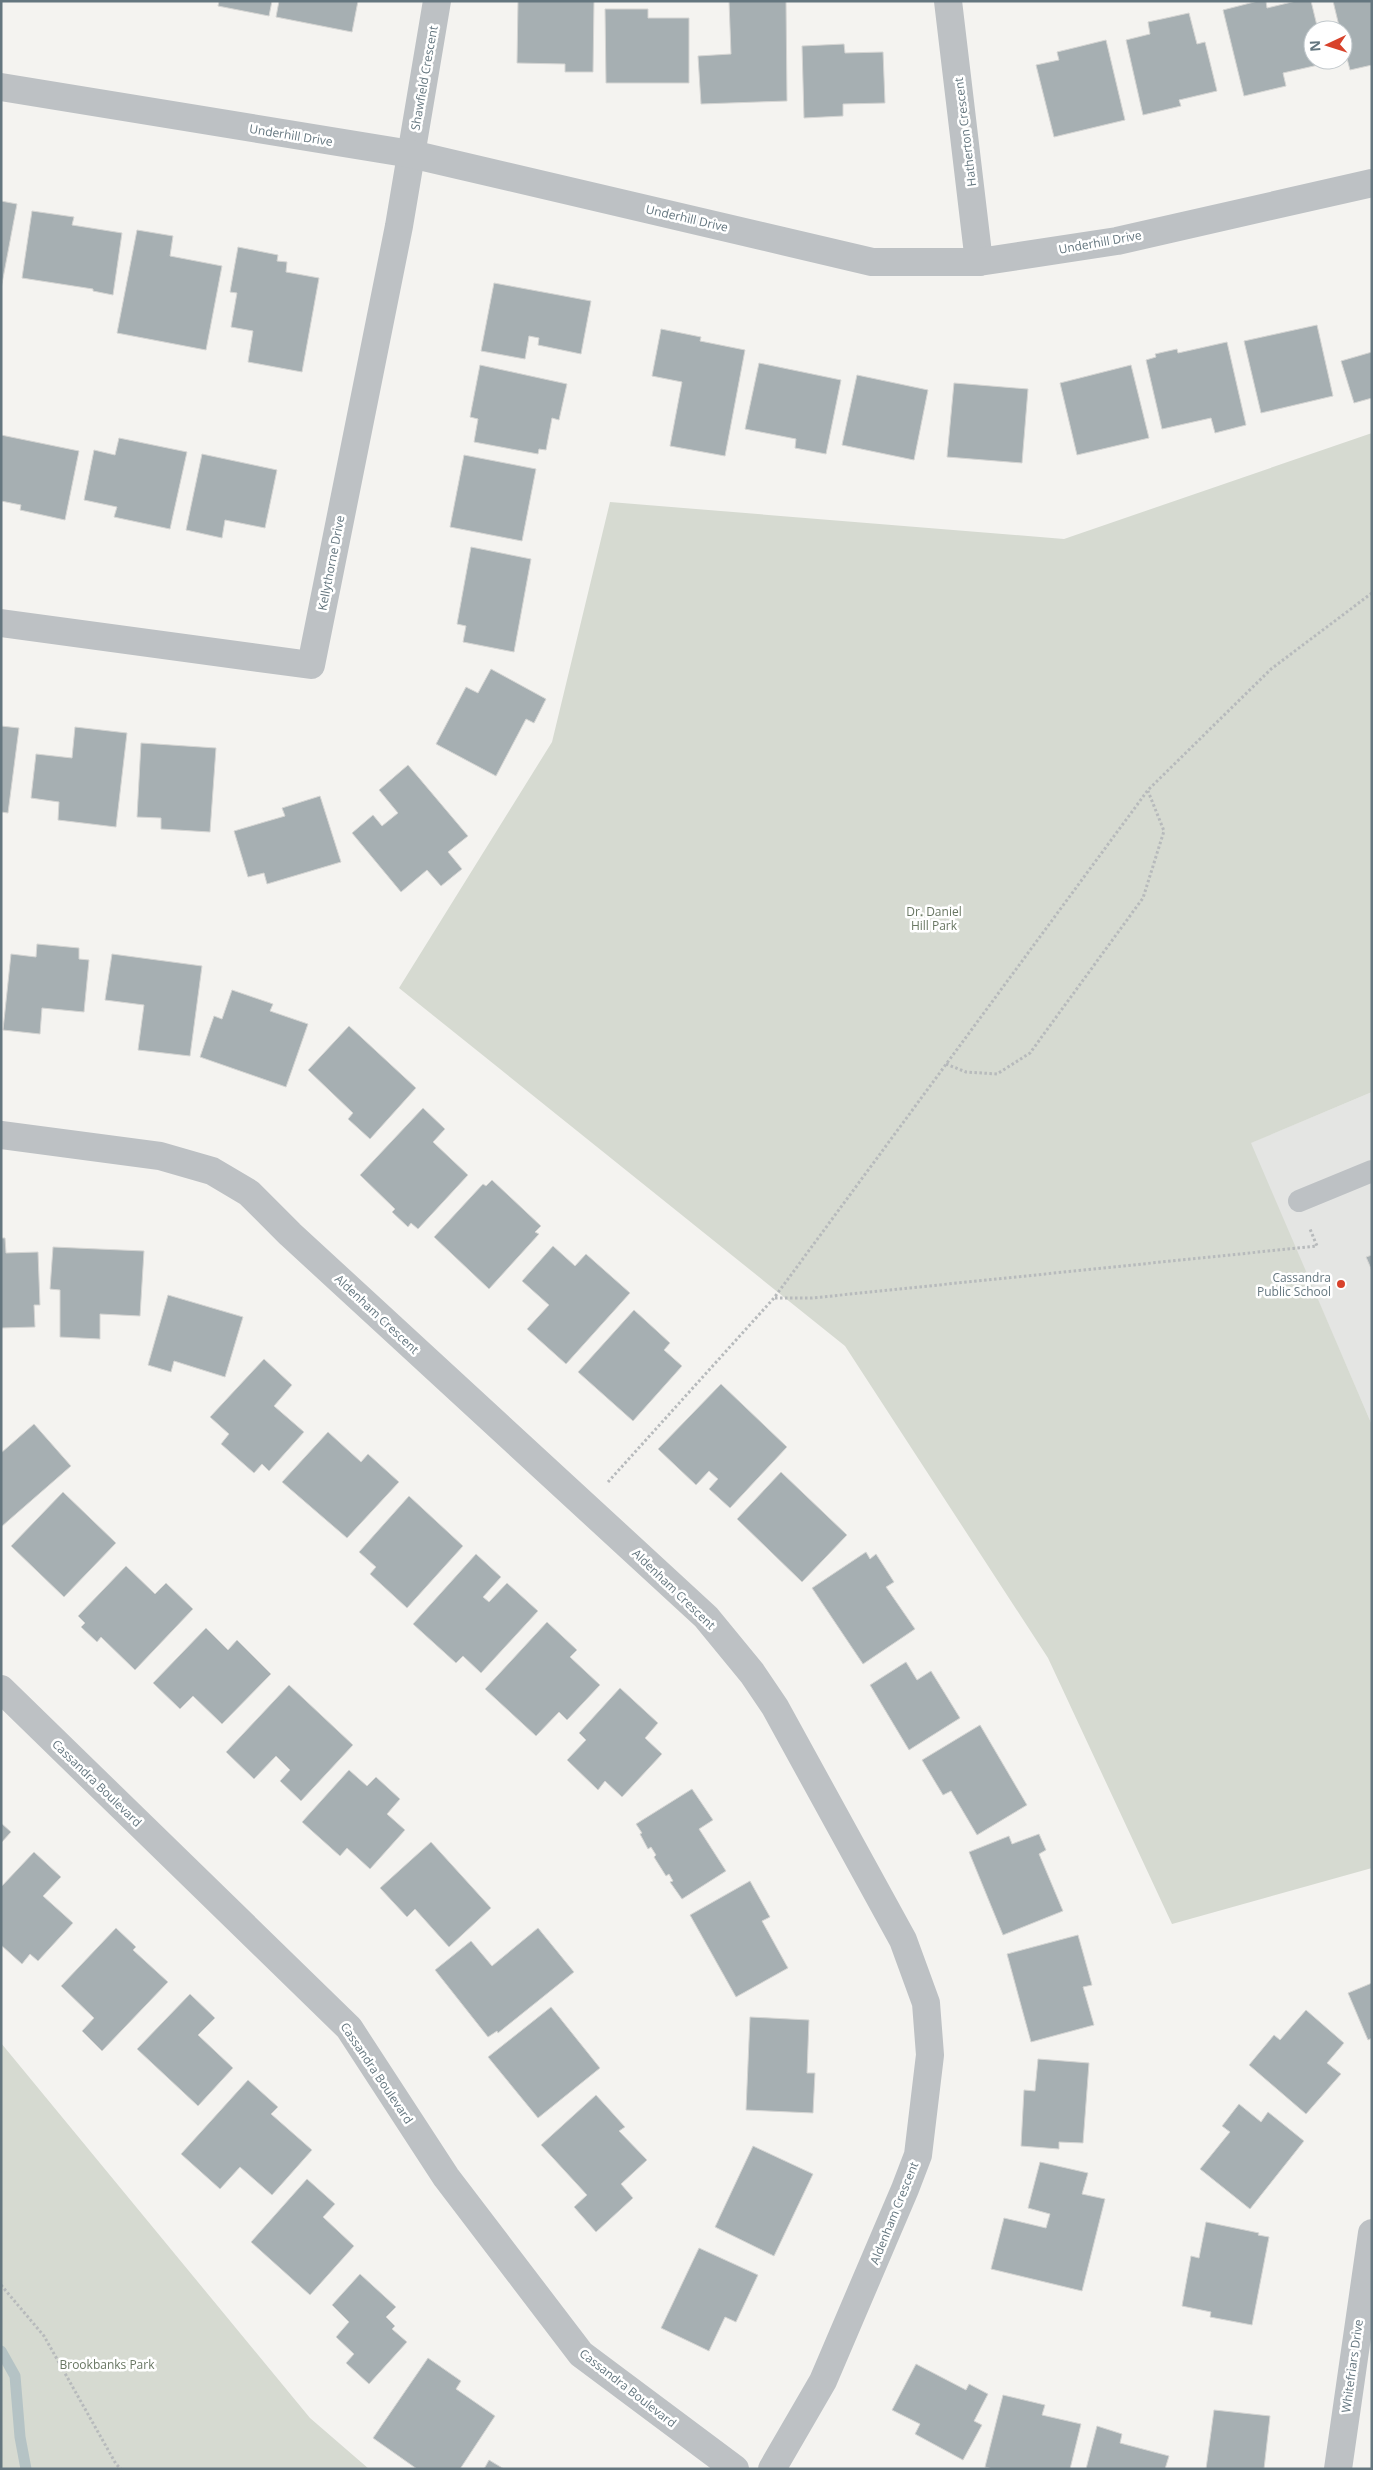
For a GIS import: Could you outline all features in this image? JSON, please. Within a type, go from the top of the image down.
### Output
[{"type":"street","name":"Shawfield Crescent","points":[[410,154],[436,1]]},
{"type":"street","name":"Hatherton Crescent","points":[[948,1],[980,262]]},
{"type":"street","name":"Underhill Drive","points":[[1,87],[410,154],[872,262],[980,262],[1117,241],[1372,183]]},
{"type":"street","name":"Kellythorne Drive","points":[[1,622],[311,665],[399,226],[410,154]]},
{"type":"street","name":"Aldenham Crescent","points":[[1,1135],[160,1156],[212,1171],[249,1193],[290,1234],[706,1617],[752,1673],[775,1707],[903,1940],[926,2002],[930,2055],[918,2155],[823,2381],[772,2469]]},
{"type":"street","name":"Cassandra Boulevard","points":[[1,1689],[350,2028],[446,2177],[581,2354],[735,2469]]},
{"type":"street","name":"Whitefriars Drive","points":[[1338,2469],[1372,2233]]},
{"type":"lane","points":[[1299,1201],[1372,1171]]},
{"type":"path","points":[[587,1508],[774,1298],[1148,790],[1271,669],[1372,593]]},
{"type":"path","points":[[946,1064],[966,1072],[997,1074],[1030,1053],[1143,898],[1164,831],[1148,790]]},
{"type":"path","points":[[774,1298],[812,1298],[1317,1246],[1299,1201]]},
{"type":"path","points":[[1,2285],[44,2336],[116,2464],[121,2469]]},
{"type":"shaded area","name":"Cassandra Public School","points":[[1372,1092],[1372,1425],[1250,1143]]},
{"type":"green space","name":"Dr. Daniel Hill Park","points":[[1372,433],[1372,1092],[1251,1143],[1372,1425],[1372,1868],[1172,1924],[1048,1658],[845,1346],[399,988],[552,742],[610,502],[1064,539]]},
{"type":"green space","name":"Brookbanks Park","points":[[1,2043],[310,2418],[369,2469],[1,2469]]},
{"type":"building","points":[[219,1],[272,1],[269,16],[218,6]]},
{"type":"building","points":[[279,1],[358,1],[352,32],[276,17]]},
{"type":"building","points":[[518,1],[594,1],[593,72],[565,72],[565,64],[517,63]]},
{"type":"building","points":[[729,1],[786,1],[787,101],[701,104],[698,56],[731,54]]},
{"type":"building","points":[[1258,1],[1266,1],[1267,8],[1296,1],[1311,1],[1316,20],[1303,20],[1303,68],[1283,73],[1286,86],[1244,96],[1223,10]]},
{"type":"building","points":[[1333,1],[1372,1],[1372,65],[1353,69],[1353,20],[1338,20]]},
{"type":"building","points":[[605,9],[648,9],[648,18],[689,18],[689,83],[606,83]]},
{"type":"building","points":[[1189,13],[1197,44],[1205,42],[1217,91],[1179,100],[1181,106],[1143,115],[1126,40],[1150,34],[1148,22]]},
{"type":"building","points":[[1106,40],[1125,120],[1054,137],[1036,65],[1059,60],[1057,52]]},
{"type":"building","points":[[844,44],[845,53],[883,52],[885,103],[843,104],[843,116],[804,118],[802,46]]},
{"type":"building","points":[[1,201],[17,204],[1,289]]},
{"type":"building","points":[[32,211],[74,217],[72,225],[122,233],[113,295],[93,291],[93,289],[22,278]]},
{"type":"building","points":[[137,230],[173,236],[170,256],[222,266],[206,350],[117,333]]},
{"type":"building","points":[[238,247],[278,255],[277,261],[287,262],[286,272],[319,278],[302,372],[248,362],[253,331],[231,327],[237,293],[230,292]]},
{"type":"building","points":[[494,283],[591,301],[581,354],[538,345],[539,338],[529,336],[525,359],[481,351]]},
{"type":"building","points":[[1317,325],[1333,396],[1261,413],[1244,341]]},
{"type":"building","points":[[661,329],[701,337],[700,341],[745,350],[725,456],[670,446],[682,382],[652,376]]},
{"type":"building","points":[[1227,342],[1246,425],[1215,433],[1211,418],[1162,429],[1146,360],[1156,357],[1155,354],[1177,349],[1178,353]]},
{"type":"building","points":[[1372,352],[1372,398],[1354,403],[1341,361]]},
{"type":"building","points":[[759,363],[841,380],[826,454],[795,448],[796,439],[745,429]]},
{"type":"building","points":[[480,365],[567,384],[559,420],[552,418],[546,450],[539,449],[538,454],[474,442],[478,419],[470,417]]},
{"type":"building","points":[[1131,365],[1149,438],[1077,455],[1060,383]]},
{"type":"building","points":[[857,375],[928,390],[914,460],[842,445]]},
{"type":"building","points":[[954,383],[1028,389],[1022,463],[947,457]]},
{"type":"building","points":[[1,435],[79,451],[65,520],[20,510],[21,505],[1,501]]},
{"type":"building","points":[[119,438],[187,452],[170,529],[114,517],[117,507],[84,500],[94,450],[115,455]]},
{"type":"building","points":[[202,454],[277,470],[265,528],[225,520],[222,538],[186,530]]},
{"type":"building","points":[[464,455],[536,469],[522,541],[450,527]]},
{"type":"building","points":[[471,547],[531,559],[514,652],[463,642],[466,626],[457,624]]},
{"type":"building","points":[[491,669],[546,699],[534,723],[526,719],[496,776],[436,744],[466,687],[478,693]]},
{"type":"building","points":[[1,726],[19,728],[8,813],[1,812]]},
{"type":"building","points":[[75,727],[127,733],[116,827],[58,820],[59,802],[31,798],[36,754],[72,758]]},
{"type":"building","points":[[141,743],[216,748],[210,832],[161,829],[161,818],[137,817]]},
{"type":"building","points":[[408,765],[468,836],[448,852],[462,869],[441,886],[427,870],[401,892],[352,833],[373,815],[382,826],[398,813],[379,790]]},
{"type":"building","points":[[320,796],[341,862],[267,884],[264,873],[248,877],[234,831],[285,816],[282,808]]},
{"type":"building","points":[[37,944],[79,948],[79,959],[89,960],[84,1012],[42,1008],[40,1034],[3,1030],[11,954],[36,957]]},
{"type":"building","points":[[112,954],[202,966],[190,1056],[138,1050],[144,1005],[105,1000]]},
{"type":"building","points":[[232,990],[273,1004],[270,1011],[308,1024],[286,1087],[200,1057],[214,1016],[222,1019]]},
{"type":"building","points":[[349,1026],[416,1088],[370,1139],[348,1119],[353,1113],[308,1070]]},
{"type":"building","points":[[423,1108],[445,1129],[433,1142],[468,1175],[418,1229],[411,1223],[408,1227],[392,1212],[395,1209],[360,1175]]},
{"type":"building","points":[[492,1180],[541,1226],[535,1232],[539,1234],[489,1289],[434,1237],[483,1184],[486,1186]]},
{"type":"building","points":[[1,1238],[5,1238],[6,1253],[38,1252],[40,1305],[34,1305],[35,1327],[1,1328]]},
{"type":"building","points":[[553,1246],[575,1266],[586,1254],[630,1293],[566,1364],[527,1329],[549,1305],[522,1281]]},
{"type":"building","points":[[53,1247],[144,1251],[140,1316],[100,1314],[100,1339],[60,1337],[60,1290],[50,1289]]},
{"type":"building","points":[[1372,1255],[1372,1271],[1366,1257]]},
{"type":"building","points":[[168,1295],[243,1317],[225,1377],[174,1361],[171,1372],[148,1365]]},
{"type":"building","points":[[634,1310],[670,1343],[664,1350],[682,1366],[633,1421],[578,1372]]},
{"type":"building","points":[[264,1359],[292,1385],[274,1406],[304,1432],[269,1471],[262,1464],[254,1473],[221,1444],[229,1434],[210,1417]]},
{"type":"building","points":[[721,1384],[787,1447],[730,1508],[709,1489],[718,1479],[709,1471],[696,1485],[658,1449]]},
{"type":"building","points":[[34,1424],[71,1466],[1,1527],[1,1453]]},
{"type":"building","points":[[328,1432],[361,1462],[368,1454],[399,1482],[347,1538],[282,1482]]},
{"type":"building","points":[[781,1472],[847,1535],[802,1582],[737,1519]]},
{"type":"building","points":[[63,1492],[116,1543],[64,1597],[11,1546]]},
{"type":"building","points":[[409,1496],[463,1546],[407,1608],[370,1574],[376,1567],[359,1552]]},
{"type":"building","points":[[866,1552],[870,1559],[876,1554],[894,1582],[886,1587],[915,1629],[863,1664],[812,1588]]},
{"type":"building","points":[[476,1554],[501,1577],[483,1597],[489,1602],[507,1583],[538,1611],[481,1673],[463,1656],[456,1663],[413,1624]]},
{"type":"building","points":[[126,1566],[155,1594],[166,1583],[193,1609],[135,1670],[101,1637],[97,1642],[81,1627],[85,1623],[78,1616]]},
{"type":"building","points":[[547,1622],[577,1650],[570,1657],[600,1685],[567,1720],[559,1712],[536,1736],[485,1689]]},
{"type":"building","points":[[206,1628],[228,1650],[237,1640],[271,1674],[222,1724],[193,1696],[180,1709],[153,1683]]},
{"type":"building","points":[[906,1662],[917,1680],[931,1671],[960,1718],[909,1750],[870,1685]]},
{"type":"building","points":[[289,1685],[353,1745],[301,1801],[280,1781],[290,1770],[276,1756],[254,1779],[226,1752]]},
{"type":"building","points":[[620,1688],[658,1723],[645,1738],[662,1754],[622,1797],[605,1781],[598,1790],[567,1760],[586,1740],[579,1733]]},
{"type":"building","points":[[980,1725],[1027,1805],[977,1835],[951,1791],[943,1795],[922,1760]]},
{"type":"building","points":[[349,1770],[367,1786],[376,1777],[400,1799],[387,1814],[405,1830],[370,1869],[347,1848],[340,1856],[302,1822]]},
{"type":"building","points":[[692,1789],[713,1820],[699,1829],[726,1871],[682,1899],[670,1882],[673,1881],[669,1874],[666,1876],[654,1857],[656,1855],[651,1847],[648,1849],[640,1834],[642,1833],[636,1824]]},
{"type":"building","points":[[1,1823],[11,1832],[1,1843]]},
{"type":"building","points":[[1039,1834],[1046,1850],[1039,1854],[1063,1911],[1003,1935],[969,1852],[1009,1836],[1012,1844]]},
{"type":"building","points":[[431,1842],[491,1908],[449,1947],[415,1909],[407,1917],[380,1888]]},
{"type":"building","points":[[34,1852],[61,1877],[43,1896],[73,1923],[38,1961],[30,1954],[22,1964],[1,1945],[1,1887]]},
{"type":"building","points":[[750,1881],[770,1917],[762,1921],[788,1968],[736,1997],[690,1915]]},
{"type":"building","points":[[116,1928],[136,1947],[133,1950],[168,1982],[102,2051],[82,2031],[94,2018],[61,1986]]},
{"type":"building","points":[[538,1928],[574,1972],[498,2033],[497,2031],[488,2037],[435,1970],[471,1941],[492,1966]]},
{"type":"building","points":[[1078,1935],[1092,1985],[1083,1987],[1094,2025],[1031,2042],[1007,1954]]},
{"type":"building","points":[[1372,1983],[1372,2038],[1368,2040],[1348,1993]]},
{"type":"building","points":[[190,1994],[215,2018],[198,2035],[233,2068],[198,2106],[137,2049]]},
{"type":"building","points":[[551,2007],[600,2068],[538,2118],[488,2057]]},
{"type":"building","points":[[1306,2010],[1344,2043],[1327,2063],[1341,2074],[1306,2114],[1249,2065],[1274,2035],[1280,2040]]},
{"type":"building","points":[[750,2017],[809,2020],[807,2073],[815,2073],[813,2113],[746,2110]]},
{"type":"building","points":[[1038,2059],[1089,2063],[1083,2143],[1059,2142],[1059,2149],[1021,2146],[1024,2090],[1035,2091]]},
{"type":"building","points":[[248,2080],[278,2107],[271,2114],[312,2150],[272,2195],[240,2167],[220,2189],[181,2154]]},
{"type":"building","points":[[596,2095],[625,2127],[619,2131],[647,2160],[621,2184],[633,2198],[596,2232],[574,2207],[587,2195],[541,2145]]},
{"type":"building","points":[[1239,2104],[1261,2122],[1268,2112],[1304,2141],[1250,2209],[1200,2169],[1230,2132],[1222,2126]]},
{"type":"building","points":[[753,2146],[813,2174],[774,2256],[715,2227]]},
{"type":"building","points":[[1040,2162],[1088,2173],[1082,2194],[1105,2199],[1082,2291],[991,2269],[1004,2218],[1046,2228],[1050,2214],[1028,2208]]},
{"type":"building","points":[[307,2179],[335,2204],[323,2217],[354,2246],[310,2295],[251,2242]]},
{"type":"building","points":[[1206,2222],[1259,2233],[1258,2235],[1269,2237],[1252,2325],[1210,2317],[1211,2312],[1182,2306],[1191,2256],[1199,2258]]},
{"type":"building","points":[[699,2248],[758,2275],[736,2322],[725,2317],[709,2351],[661,2328]]},
{"type":"building","points":[[360,2274],[396,2307],[386,2317],[395,2326],[392,2329],[407,2342],[369,2384],[346,2363],[354,2354],[336,2337],[349,2322],[332,2305]]},
{"type":"building","points":[[428,2358],[461,2381],[456,2389],[495,2416],[460,2469],[417,2469],[373,2438]]},
{"type":"building","points":[[916,2364],[966,2390],[969,2384],[988,2394],[974,2421],[982,2425],[963,2460],[915,2434],[920,2424],[892,2410]]},
{"type":"building","points":[[1003,2395],[1045,2405],[1042,2415],[1081,2424],[1070,2469],[993,2469],[985,2467]]},
{"type":"building","points":[[1214,2410],[1270,2416],[1264,2469],[1206,2469]]},
{"type":"building","points":[[1097,2426],[1122,2434],[1120,2443],[1169,2456],[1165,2469],[1086,2469]]},
{"type":"building","points":[[489,2460],[504,2469],[484,2469]]},
{"type":"waterway","points":[[1,2351],[15,2376],[20,2437],[26,2469]]},
{"type":"place","name":"Cassandra Public School","points":[[1341,1284]]}]
